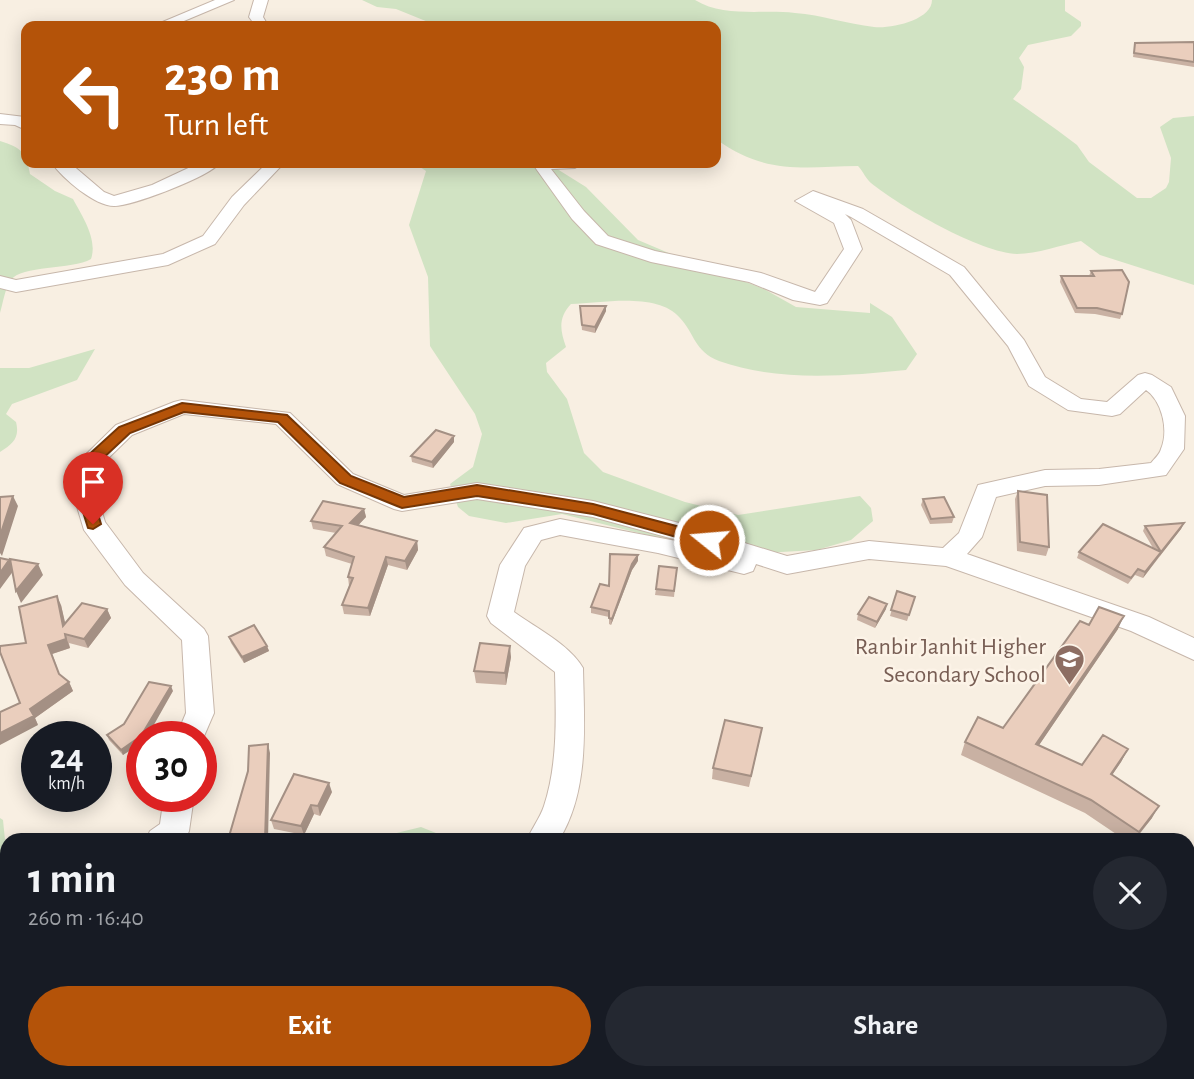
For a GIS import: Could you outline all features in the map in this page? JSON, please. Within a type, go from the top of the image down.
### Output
[{"type":"street","points":[[173,21],[227,0]]},
{"type":"street","points":[[258,21],[261,0]]},
{"type":"street","points":[[0,107],[21,106]]},
{"type":"street","points":[[0,119],[21,121]]},
{"type":"street","points":[[67,168],[98,196],[114,201],[158,189],[202,168]]},
{"type":"street","points":[[0,282],[16,286],[168,259],[209,240],[238,201],[271,168]]},
{"type":"street","points":[[542,168],[578,215],[602,240],[652,256],[754,277],[800,296],[820,299],[853,248],[842,220],[804,201],[813,197],[858,213],[957,271],[1017,344],[1036,381],[1076,405],[1112,409],[1145,379],[1163,392],[1174,416],[1173,449],[1158,470],[1099,477],[1045,478],[986,491],[970,537],[948,557]]},
{"type":"street","points":[[197,721],[200,713],[195,636],[134,579],[93,524],[79,473],[124,430],[182,407],[282,418],[345,479],[402,503],[477,491],[580,507],[683,532],[787,565]]},
{"type":"street","points":[[548,833],[553,828],[564,779],[570,721],[569,668],[545,647],[500,616],[513,565],[533,534],[560,527],[646,542],[709,559],[765,569],[869,550],[948,557],[1140,624],[1194,650]]},
{"type":"street","points":[[171,833],[174,831],[177,812]]},
{"type":"green space","points":[[362,0],[695,0],[706,6],[731,11],[805,14],[881,27],[900,25],[918,18],[930,7],[932,0],[1065,0],[1065,11],[1081,22],[1081,26],[1071,36],[1028,45],[1019,58],[1024,67],[1021,89],[1013,99],[1077,145],[1089,162],[1137,198],[1151,198],[1166,188],[1169,182],[1171,158],[1160,127],[1173,118],[1194,116],[1194,285],[1100,255],[1081,241],[1025,254],[1002,252],[962,237],[901,204],[871,183],[858,166],[784,166],[751,159],[734,151],[721,142],[721,21],[426,21],[396,9],[377,7]]},
{"type":"green space","points":[[0,141],[21,151],[21,168],[29,168],[30,174],[55,191],[73,199],[88,228],[93,251],[91,259],[83,262],[17,275],[7,287],[0,313]]},
{"type":"green space","points":[[422,168],[556,168],[586,187],[638,240],[671,254],[683,268],[738,279],[764,289],[796,307],[870,313],[870,303],[892,317],[917,354],[906,370],[812,376],[765,372],[719,361],[704,352],[680,318],[658,305],[629,301],[571,304],[561,324],[566,347],[546,363],[547,372],[567,399],[584,453],[603,472],[685,502],[738,515],[860,496],[871,508],[873,521],[851,540],[817,550],[763,553],[651,536],[562,514],[506,523],[469,516],[458,507],[450,484],[473,467],[482,434],[475,414],[430,346],[428,277],[409,225],[426,171]]},
{"type":"green space","points":[[95,349],[77,380],[12,404],[6,414],[16,422],[16,436],[12,443],[0,452],[0,368],[29,368]]},
{"type":"green space","points":[[0,818],[3,820],[4,833],[0,833]]},
{"type":"green space","points":[[421,827],[436,833],[397,833]]},
{"type":"building","points":[[1194,42],[1194,62],[1134,53],[1135,43]]},
{"type":"building","points":[[1122,270],[1129,282],[1122,314],[1097,308],[1077,308],[1061,276],[1094,276],[1091,271]]},
{"type":"building","points":[[580,306],[606,306],[595,327],[582,325]]},
{"type":"building","points":[[436,430],[454,436],[432,462],[411,456]]},
{"type":"building","points":[[1018,491],[1047,495],[1049,547],[1020,542]]},
{"type":"building","points":[[13,496],[0,536],[0,497]]},
{"type":"building","points":[[944,497],[954,517],[931,519],[923,499]]},
{"type":"building","points":[[323,501],[364,509],[350,523],[417,541],[405,561],[386,557],[368,608],[342,605],[353,578],[348,577],[354,557],[324,547],[342,526],[311,521]]},
{"type":"building","points":[[1184,523],[1161,552],[1145,526]]},
{"type":"building","points":[[1103,524],[1161,552],[1145,572],[1138,569],[1131,578],[1079,552]]},
{"type":"building","points":[[610,554],[638,555],[632,564],[612,619],[609,618],[609,611],[591,607],[600,584],[609,586]]},
{"type":"building","points":[[0,558],[9,560],[0,573]]},
{"type":"building","points":[[10,559],[38,564],[16,591]]},
{"type":"building","points":[[659,566],[677,568],[674,591],[656,589]]},
{"type":"building","points":[[897,591],[915,597],[909,615],[891,610]]},
{"type":"building","points":[[57,596],[63,626],[82,603],[107,609],[84,639],[65,634],[66,639],[48,645],[59,674],[69,682],[30,709],[34,716],[0,733],[0,712],[20,703],[0,652],[0,646],[26,643],[19,607]]},
{"type":"building","points":[[869,597],[887,604],[877,622],[858,614]]},
{"type":"building","points":[[1099,607],[1124,616],[1036,744],[1082,765],[1103,735],[1128,749],[1111,774],[1159,806],[1139,832],[1091,800],[965,742],[978,717],[1003,728],[1080,621],[1089,625]]},
{"type":"building","points":[[254,625],[267,646],[242,657],[229,637]]},
{"type":"building","points":[[480,643],[510,646],[505,673],[474,671]]},
{"type":"building","points":[[149,682],[171,686],[150,721],[126,721],[126,746],[121,750],[112,740],[112,732],[124,724]]},
{"type":"building","points":[[725,720],[762,728],[751,776],[713,768]]},
{"type":"building","points":[[268,744],[265,833],[230,833],[248,771],[249,746]]},
{"type":"building","points":[[294,774],[329,783],[318,806],[311,805],[301,826],[271,820]]},
{"type":"place","name":"Ranbir Janhit Higher Secondary School","points":[[1069,687]]},
{"type":"route","points":[[93,524],[79,473],[124,430],[182,407],[282,418],[345,479],[402,503],[477,491],[593,509],[709,540]]}]
